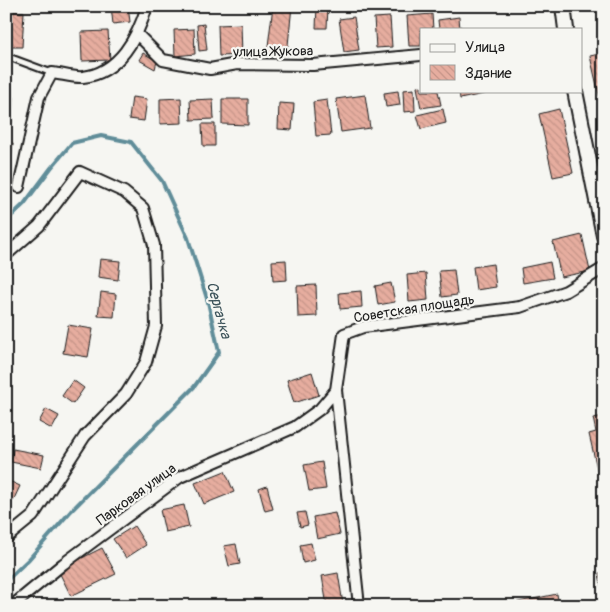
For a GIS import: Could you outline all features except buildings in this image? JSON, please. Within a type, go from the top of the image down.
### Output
[{"type":"main road","points":[[563,6],[566,28]]},
{"type":"main road","points":[[575,92],[604,236]]},
{"type":"street","points":[[19,187],[39,97],[52,73],[81,78],[100,74],[122,55],[138,34],[147,6]]},
{"type":"street","name":"улица Жукова","points":[[138,34],[163,60],[210,69],[236,64],[313,65],[420,55]]},
{"type":"street","points":[[6,255],[39,226],[80,172],[124,192],[143,208],[154,244],[156,326],[146,362],[126,394],[84,436],[33,516],[6,538]]},
{"type":"street","name":"Советская площадь","points":[[359,606],[336,390],[344,334],[363,327],[520,307],[566,291],[604,268]]},
{"type":"street","name":"Парковая улица","points":[[12,606],[63,564],[180,477],[295,427],[320,409],[336,390]]},
{"type":"lane","points":[[6,56],[52,73]]},
{"type":"waterway","name":"Сергачка","points":[[6,221],[24,204],[72,143],[101,136],[131,142],[162,181],[188,238],[208,302],[219,352],[194,387],[71,511],[29,559],[6,581]]}]
